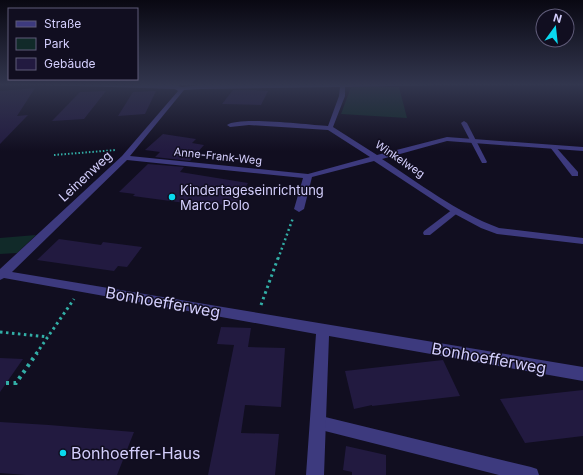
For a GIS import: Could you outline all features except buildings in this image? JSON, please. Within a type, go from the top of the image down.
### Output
[{"type":"street","name":"Leinenweg","points":[[1,275],[125,158],[168,106]]},
{"type":"street","points":[[330,128],[338,106]]},
{"type":"street","name":"Winkelweg","points":[[230,125],[249,123],[330,128],[456,211],[484,226],[497,230],[583,241]]},
{"type":"street","name":"Anne-Frank-Weg","points":[[125,158],[308,176],[447,139],[583,149]]},
{"type":"street","points":[[299,209],[308,176]]},
{"type":"street","name":"Bonhoefferweg","points":[[1,275],[583,374]]},
{"type":"street","points":[[314,475],[324,329]]},
{"type":"lane","points":[[464,123],[469,138],[476,145],[484,162]]},
{"type":"lane","points":[[552,146],[575,174]]},
{"type":"lane","points":[[427,233],[456,211]]},
{"type":"lane","points":[[318,422],[531,475]]},
{"type":"path","points":[[54,155],[133,149]]},
{"type":"path","points":[[257,318],[294,214],[299,209]]},
{"type":"path","points":[[6,383],[16,383],[81,288]]},
{"type":"path","points":[[0,332],[48,337]]},
{"type":"green space","points":[[344,106],[404,106],[407,118],[341,114]]},
{"type":"green space","points":[[36,235],[17,253],[0,254],[0,238]]},
{"type":"place","name":"Kindertageseinrichtung Marco Polo","points":[[172,197]]},
{"type":"place","name":"Bonhoeffer-Haus","points":[[63,453]]}]
